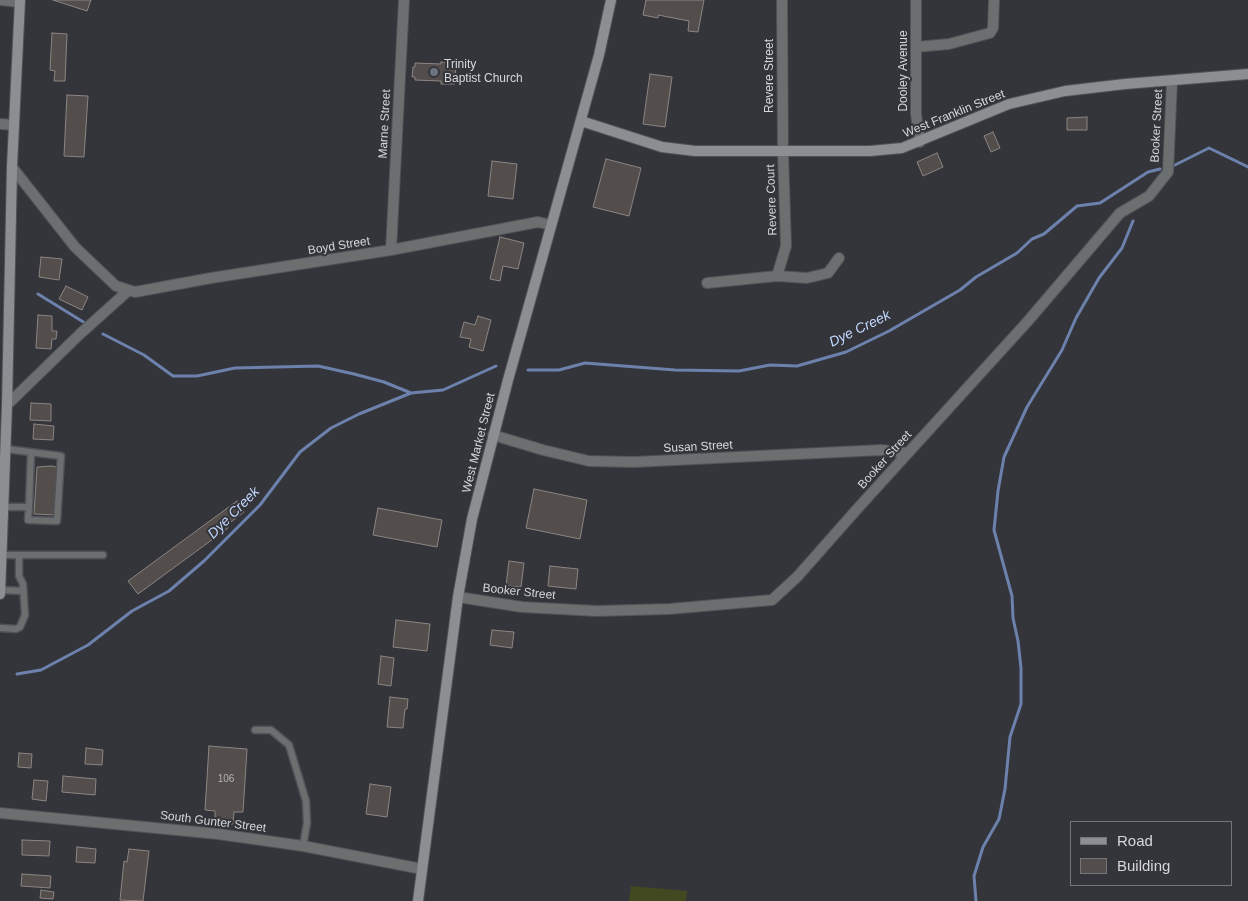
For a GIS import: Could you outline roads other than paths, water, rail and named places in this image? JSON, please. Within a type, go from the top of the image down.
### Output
[{"type":"street","points":[[0,0],[19,1],[5,281],[7,405],[0,594]]},
{"type":"street","name":"Marne Street","points":[[391,250],[404,0]]},
{"type":"street","name":"West Market Street","points":[[418,901],[458,597],[472,519],[493,435],[599,55],[611,0]]},
{"type":"street","name":"Revere Street","points":[[782,0],[783,151]]},
{"type":"street","name":"Dooley Avenue","points":[[916,0],[916,114],[920,142]]},
{"type":"street","points":[[916,47],[949,44],[990,33],[993,28],[994,0]]},
{"type":"street","name":"West Franklin Street","points":[[581,121],[662,147],[694,151],[870,151],[902,148],[1009,104],[1065,91],[1248,74]]},
{"type":"street","name":"Booker Street","points":[[458,597],[522,607],[596,611],[670,609],[772,600],[797,577],[1028,321],[1120,213],[1149,196],[1168,172],[1172,81]]},
{"type":"street","points":[[0,124],[14,125]]},
{"type":"street","name":"Revere Court","points":[[777,276],[786,246],[783,151]]},
{"type":"street","points":[[12,167],[75,247],[116,286],[129,290]]},
{"type":"street","name":"Boyd Street","points":[[129,290],[135,292],[211,278],[391,250],[538,222],[552,225]]},
{"type":"street","points":[[707,283],[777,276],[807,278],[828,273],[839,258]]},
{"type":"street","points":[[7,405],[80,334],[129,290]]},
{"type":"street","name":"Susan Street","points":[[493,435],[589,461],[634,462],[881,450],[908,453]]},
{"type":"street","name":"South Gunter Street","points":[[0,813],[218,834],[303,846],[422,869]]},
{"type":"lane","points":[[6,449],[61,456],[57,487],[57,521],[28,520],[33,486],[31,453]]},
{"type":"lane","points":[[3,500],[31,503]]},
{"type":"lane","points":[[2,555],[103,555]]},
{"type":"lane","points":[[0,628],[16,629],[20,627],[25,615],[23,584],[19,576],[19,555]]},
{"type":"lane","points":[[0,590],[23,591]]},
{"type":"lane","points":[[255,730],[270,730],[290,745],[306,801],[307,823],[303,846]]},
{"type":"waterway","name":"Dye Creek","points":[[1173,166],[1209,148],[1248,167]]},
{"type":"waterway","name":"Dye Creek","points":[[528,370],[559,370],[585,363],[675,370],[739,371],[770,365],[797,366],[846,352],[889,331],[960,290],[976,277],[1017,253],[1032,239],[1044,234],[1077,206],[1100,203],[1148,172],[1160,169]]},
{"type":"waterway","points":[[976,901],[974,876],[983,847],[999,819],[1005,789],[1010,737],[1021,704],[1021,668],[1013,618],[1012,596],[994,530],[1004,457],[1027,407],[1062,350],[1076,318],[1099,278],[1122,248],[1133,221]]},
{"type":"waterway","points":[[38,294],[85,323]]},
{"type":"waterway","points":[[103,334],[144,355],[173,376],[197,376],[235,368],[318,366],[384,382],[411,393]]},
{"type":"waterway","name":"Dye Creek","points":[[17,674],[41,670],[88,645],[132,611],[169,591],[204,561],[260,505],[300,452],[331,428],[359,414],[411,393],[443,390],[496,366]]},
{"type":"place","name":"Trinity Baptist Church","points":[[434,72]]}]
